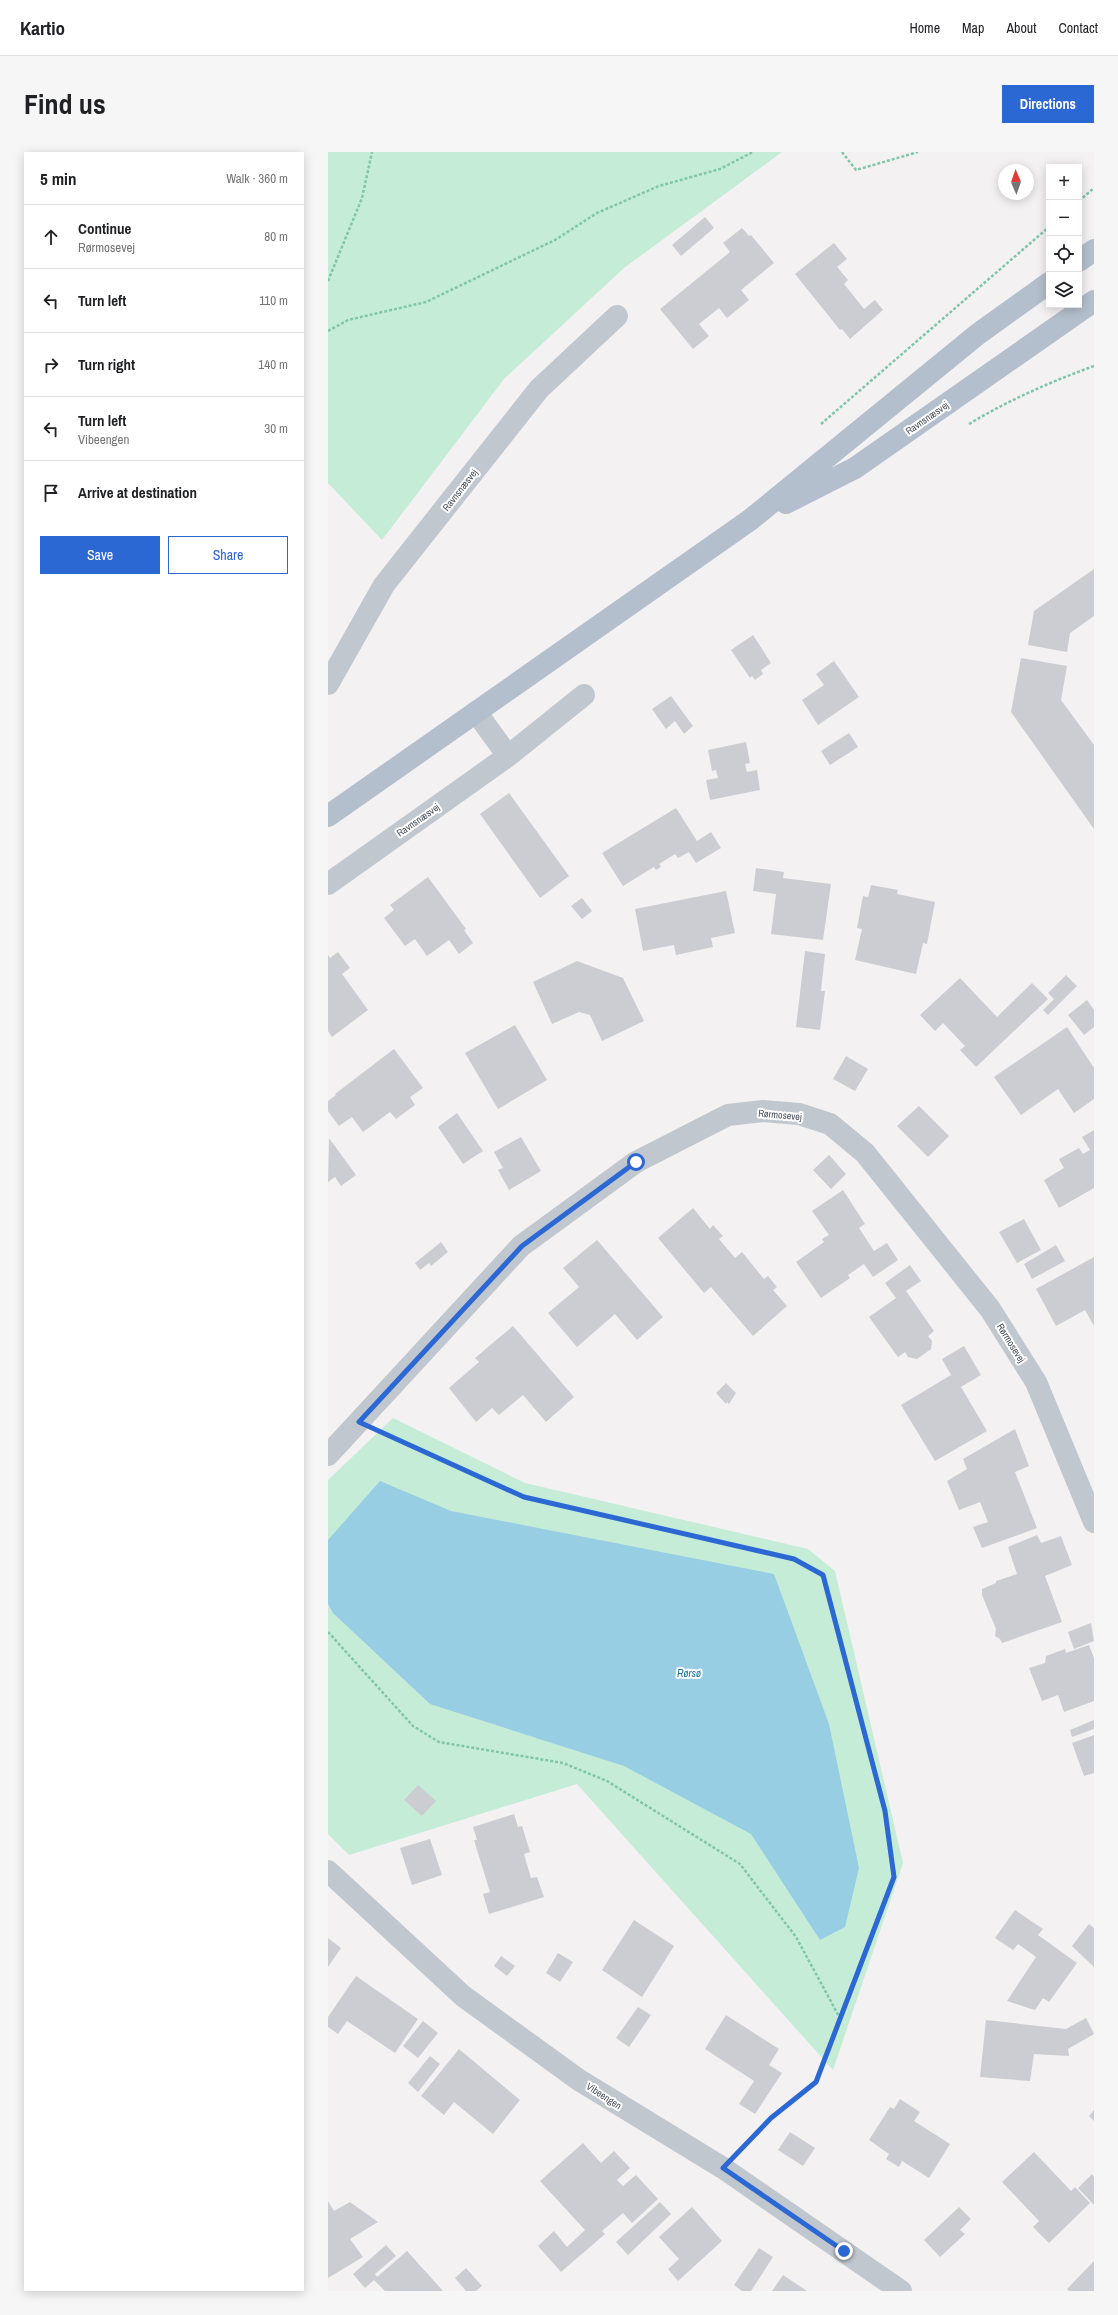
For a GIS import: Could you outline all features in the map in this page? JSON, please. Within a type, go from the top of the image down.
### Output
[{"type":"main road","points":[[1082,259],[1094,250]]},
{"type":"main road","name":"Ravnsnæsvej","points":[[328,815],[750,520],[978,334],[1046,285]]},
{"type":"main road","name":"Ravnsnæsvej","points":[[750,520],[855,468],[1094,301]]},
{"type":"street","name":"Ravnsnæsvej","points":[[328,684],[384,585],[539,389],[617,316]]},
{"type":"street","name":"Ravnsnæsvej","points":[[328,884],[508,756],[584,695]]},
{"type":"street","points":[[476,712],[508,756]]},
{"type":"street","name":"Rørmosevej","points":[[328,1455],[522,1246],[636,1162],[728,1115],[764,1112],[799,1114],[830,1124],[865,1153],[990,1309],[1036,1382],[1094,1522]]},
{"type":"street","name":"Vibeengen","points":[[328,1871],[463,1996],[579,2080],[723,2168],[901,2291]]},
{"type":"path","points":[[328,281],[362,198],[372,152]]},
{"type":"path","points":[[328,331],[348,320],[426,302],[555,240],[597,213],[658,186],[720,169],[753,152]]},
{"type":"path","points":[[842,152],[856,170],[918,152]]},
{"type":"path","points":[[1080,200],[1094,188]]},
{"type":"path","points":[[359,1422],[524,1497],[794,1559],[823,1575],[885,1811],[894,1877],[841,2020],[816,2082],[771,2118],[723,2168]]},
{"type":"path","points":[[328,1632],[413,1726],[439,1742],[563,1763],[607,1781],[740,1864],[796,1937],[841,2020]]},
{"type":"green space","points":[[328,152],[782,152],[624,268],[504,379],[382,540],[328,483]]},
{"type":"green space","points":[[393,1418],[525,1483],[808,1549],[835,1571],[903,1863],[833,2070],[577,1784],[349,1855],[328,1834],[328,1480]]},
{"type":"water","name":"Rørsø","points":[[380,1481],[451,1511],[774,1574],[829,1724],[859,1868],[845,1927],[820,1940],[751,1834],[624,1766],[430,1704],[333,1613],[328,1604],[328,1540]]},
{"type":"building","points":[[705,217],[714,228],[681,256],[672,245]]},
{"type":"building","points":[[742,228],[749,236],[751,235],[774,263],[741,290],[749,300],[727,318],[719,308],[699,324],[709,336],[693,349],[660,309],[730,252],[723,243]]},
{"type":"building","points":[[834,243],[847,259],[837,267],[848,280],[844,284],[864,309],[875,300],[883,310],[850,339],[842,329],[840,330],[795,274]]},
{"type":"building","points":[[1094,569],[1094,616],[1070,633],[1067,652],[1028,645],[1034,611]]},
{"type":"building","points":[[753,635],[771,663],[761,670],[763,674],[755,680],[752,676],[750,678],[731,650]]},
{"type":"building","points":[[1021,658],[1067,666],[1061,700],[1094,745],[1094,829],[1011,712]]},
{"type":"building","points":[[834,661],[859,697],[818,725],[802,700],[824,685],[816,674]]},
{"type":"building","points":[[671,696],[693,726],[684,734],[675,721],[666,729],[652,709]]},
{"type":"building","points":[[849,733],[858,747],[830,765],[821,751]]},
{"type":"building","points":[[746,742],[750,763],[745,764],[747,772],[757,770],[760,790],[710,800],[706,780],[718,778],[716,770],[712,771],[708,750]]},
{"type":"building","points":[[509,793],[569,876],[540,898],[480,814]]},
{"type":"building","points":[[676,808],[697,841],[711,832],[721,848],[696,863],[689,852],[678,858],[675,854],[659,864],[661,867],[656,870],[654,867],[623,886],[602,853]]},
{"type":"building","points":[[756,868],[784,872],[783,878],[831,884],[823,940],[771,934],[776,894],[753,891]]},
{"type":"building","points":[[428,877],[466,929],[464,930],[473,943],[459,954],[449,940],[427,956],[415,939],[405,946],[384,918],[394,910],[390,905]]},
{"type":"building","points":[[871,885],[898,890],[897,894],[935,902],[927,944],[923,943],[916,974],[855,960],[862,929],[857,928],[863,896],[868,897]]},
{"type":"building","points":[[726,891],[735,933],[711,938],[713,947],[676,955],[674,945],[643,951],[635,909]]},
{"type":"building","points":[[582,898],[592,911],[582,919],[571,906]]},
{"type":"building","points":[[805,951],[825,954],[821,991],[825,991],[820,1030],[796,1027]]},
{"type":"building","points":[[338,952],[350,968],[342,974],[368,1010],[332,1037],[328,1031],[328,955],[330,958]]},
{"type":"building","points":[[577,961],[623,978],[644,1021],[602,1041],[590,1015],[579,1012],[552,1024],[533,982]]},
{"type":"building","points":[[1066,975],[1077,986],[1048,1015],[1043,1010],[1054,999],[1048,993]]},
{"type":"building","points":[[960,978],[997,1017],[1032,983],[1048,999],[976,1067],[960,1050],[965,1046],[943,1023],[935,1031],[920,1015]]},
{"type":"building","points":[[1087,1000],[1094,1010],[1094,1027],[1084,1035],[1068,1015]]},
{"type":"building","points":[[515,1025],[547,1080],[498,1109],[465,1053]]},
{"type":"building","points":[[1067,1027],[1094,1068],[1094,1099],[1074,1113],[1058,1089],[1021,1115],[994,1077]]},
{"type":"building","points":[[394,1049],[423,1088],[410,1097],[415,1105],[396,1119],[390,1112],[363,1132],[352,1117],[339,1126],[328,1111],[328,1101]]},
{"type":"building","points":[[846,1056],[868,1069],[855,1091],[833,1079]]},
{"type":"building","points":[[919,1106],[949,1136],[928,1157],[897,1126]]},
{"type":"building","points":[[457,1113],[483,1151],[463,1164],[438,1127]]},
{"type":"building","points":[[1094,1130],[1094,1188],[1059,1208],[1044,1180],[1064,1168],[1059,1159],[1079,1148],[1083,1154],[1090,1150],[1082,1137]]},
{"type":"building","points":[[521,1137],[541,1171],[509,1190],[498,1170],[503,1168],[494,1152]]},
{"type":"building","points":[[329,1138],[356,1175],[341,1186],[335,1177],[328,1182]]},
{"type":"building","points":[[829,1155],[846,1174],[831,1189],[813,1170]]},
{"type":"building","points":[[843,1190],[865,1224],[859,1228],[874,1251],[887,1243],[898,1260],[873,1277],[864,1264],[848,1275],[850,1278],[821,1298],[796,1262],[824,1242],[822,1239],[829,1235],[812,1211]]},
{"type":"building","points":[[693,1208],[710,1229],[713,1225],[723,1236],[719,1239],[735,1258],[742,1252],[764,1279],[768,1276],[777,1287],[773,1290],[787,1306],[753,1336],[711,1287],[704,1293],[658,1238]]},
{"type":"building","points":[[1024,1219],[1041,1250],[1017,1263],[999,1232]]},
{"type":"building","points":[[597,1240],[663,1317],[637,1340],[615,1314],[577,1347],[548,1313],[579,1287],[563,1268]]},
{"type":"building","points":[[441,1242],[448,1252],[431,1266],[429,1263],[420,1270],[415,1263]]},
{"type":"building","points":[[1056,1245],[1065,1261],[1032,1279],[1024,1264]]},
{"type":"building","points":[[1094,1257],[1094,1326],[1085,1310],[1056,1326],[1036,1289]]},
{"type":"building","points":[[910,1265],[921,1281],[906,1291],[934,1331],[928,1336],[932,1341],[931,1349],[917,1359],[908,1357],[905,1352],[898,1357],[869,1317],[896,1298],[885,1283]]},
{"type":"building","points":[[513,1326],[574,1397],[546,1422],[523,1395],[499,1415],[492,1408],[476,1422],[449,1388],[479,1362],[475,1358]]},
{"type":"building","points":[[964,1346],[981,1375],[961,1387],[987,1431],[935,1461],[901,1405],[951,1375],[942,1359]]},
{"type":"building","points":[[726,1383],[736,1393],[729,1404],[727,1402],[726,1404],[716,1393]]},
{"type":"building","points":[[1015,1429],[1029,1466],[1015,1472],[1037,1528],[982,1548],[973,1527],[988,1522],[980,1502],[959,1510],[947,1481],[967,1469],[963,1459]]},
{"type":"building","points":[[1037,1535],[1041,1543],[1061,1536],[1072,1565],[1045,1576],[1062,1622],[1002,1643],[1000,1639],[995,1636],[996,1629],[982,1595],[982,1589],[996,1583],[996,1581],[1017,1574],[1008,1547]]},
{"type":"building","points":[[1091,1623],[1094,1641],[1074,1649],[1068,1632]]},
{"type":"building","points":[[1089,1645],[1094,1658],[1094,1701],[1064,1712],[1058,1695],[1042,1701],[1029,1668],[1045,1663],[1046,1656],[1065,1649],[1066,1653]]},
{"type":"building","points":[[1094,1720],[1094,1729],[1072,1737],[1070,1730]]},
{"type":"building","points":[[1094,1735],[1094,1773],[1084,1776],[1072,1743]]},
{"type":"building","points":[[418,1785],[436,1801],[422,1816],[404,1800]]},
{"type":"building","points":[[514,1814],[518,1827],[522,1826],[530,1852],[524,1854],[531,1878],[537,1877],[544,1897],[489,1914],[483,1894],[490,1892],[474,1840],[477,1840],[473,1827]]},
{"type":"building","points":[[430,1839],[442,1875],[412,1885],[400,1848]]},
{"type":"building","points":[[1015,1910],[1043,1929],[1038,1935],[1077,1963],[1049,2002],[1043,1998],[1035,2010],[1007,2001],[1036,1957],[1018,1944],[1013,1950],[995,1938]]},
{"type":"building","points":[[634,1920],[674,1946],[642,1997],[602,1970]]},
{"type":"building","points":[[1089,1924],[1094,1928],[1094,1967],[1072,1946]]},
{"type":"building","points":[[328,1938],[341,1948],[328,1967]]},
{"type":"building","points":[[558,1953],[573,1962],[560,1982],[546,1973]]},
{"type":"building","points":[[501,1956],[515,1966],[507,1976],[494,1966]]},
{"type":"building","points":[[356,1976],[418,2019],[395,2053],[347,2021],[338,2034],[328,2027],[328,2017]]},
{"type":"building","points":[[638,2007],[651,2015],[629,2047],[616,2038]]},
{"type":"building","points":[[726,2015],[779,2049],[769,2065],[782,2073],[755,2114],[739,2104],[754,2081],[705,2049]]},
{"type":"building","points":[[1086,2018],[1094,2034],[1068,2049],[1069,2056],[1034,2054],[1030,2081],[980,2077],[986,2020],[1066,2029]]},
{"type":"building","points":[[423,2021],[438,2033],[418,2058],[403,2046]]},
{"type":"building","points":[[459,2049],[520,2100],[493,2134],[454,2102],[444,2115],[421,2096]]},
{"type":"building","points":[[430,2056],[440,2064],[418,2092],[408,2083]]},
{"type":"building","points":[[900,2099],[920,2112],[914,2121],[950,2144],[929,2178],[902,2161],[899,2167],[886,2159],[889,2154],[869,2140],[890,2107],[894,2109]]},
{"type":"building","points":[[1094,2110],[1094,2121],[1089,2116]]},
{"type":"building","points":[[790,2132],[815,2148],[803,2166],[778,2150]]},
{"type":"building","points":[[583,2143],[601,2163],[614,2151],[630,2168],[617,2180],[623,2186],[636,2175],[658,2199],[632,2223],[623,2213],[602,2231],[605,2234],[561,2272],[538,2246],[554,2231],[567,2247],[585,2230],[540,2181]]},
{"type":"building","points":[[1034,2152],[1071,2191],[1075,2187],[1090,2203],[1049,2243],[1033,2227],[1039,2221],[1002,2182]]},
{"type":"building","points":[[1092,2174],[1094,2177],[1094,2205],[1078,2188]]},
{"type":"building","points":[[328,2201],[334,2211],[350,2202],[378,2222],[350,2239],[363,2257],[328,2278]]},
{"type":"building","points":[[660,2202],[671,2214],[628,2255],[616,2242]]},
{"type":"building","points":[[692,2207],[722,2241],[678,2281],[668,2269],[679,2259],[659,2237]]},
{"type":"building","points":[[959,2207],[971,2219],[960,2230],[965,2234],[940,2257],[924,2240]]},
{"type":"building","points":[[386,2245],[396,2256],[375,2274],[377,2277],[407,2251],[443,2291],[385,2291],[374,2280],[365,2288],[353,2274]]},
{"type":"building","points":[[759,2248],[773,2257],[751,2291],[742,2291],[734,2285]]},
{"type":"building","points":[[1094,2261],[1094,2291],[1069,2291],[1067,2289]]},
{"type":"building","points":[[466,2268],[482,2286],[476,2291],[466,2291],[455,2278]]},
{"type":"building","points":[[783,2275],[807,2291],[772,2291]]},
{"type":"route","points":[[636,1162],[522,1246],[359,1422],[524,1497],[794,1559],[823,1575],[885,1811],[894,1877],[841,2020],[816,2082],[771,2118],[723,2168],[844,2251]]}]
